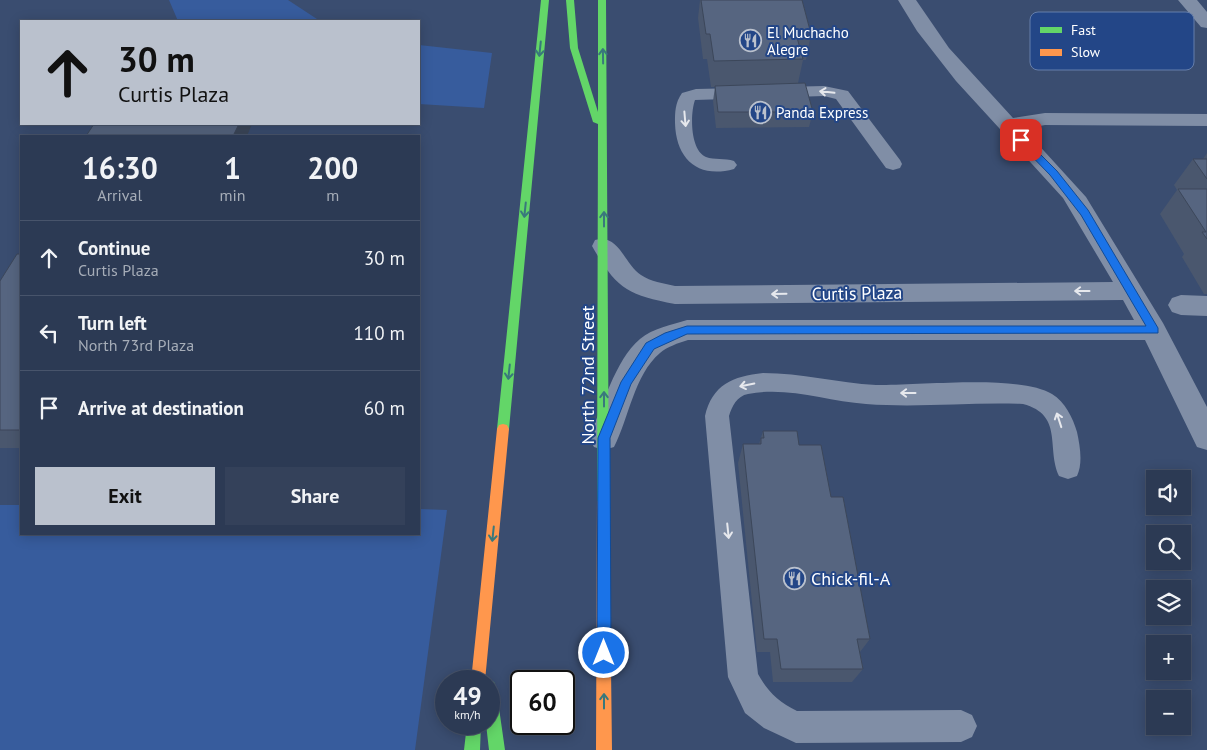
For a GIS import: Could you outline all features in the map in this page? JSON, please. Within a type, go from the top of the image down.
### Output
[{"type":"main road","points":[[479,670],[545,0]]},
{"type":"main road","points":[[570,0],[569,20],[572,48],[604,145]]},
{"type":"main road","name":"North 72nd Street","points":[[602,0],[604,145],[604,750]]},
{"type":"main road","points":[[483,638],[487,670]]},
{"type":"main road","points":[[472,750],[473,735]]},
{"type":"main road","points":[[495,735],[497,750]]},
{"type":"street","points":[[907,0],[929,36],[947,60],[1071,194],[1085,213],[1154,330],[1207,438]]},
{"type":"street","points":[[1187,0],[1207,23]]},
{"type":"street","points":[[1007,125],[1045,119],[1207,120]]},
{"type":"street","name":"Curtis Plaza","points":[[604,246],[620,272],[630,281],[646,290],[675,295],[1131,291]]},
{"type":"street","points":[[1181,305],[1207,306]]},
{"type":"street","name":"Curtis Plaza","points":[[604,438],[626,382],[639,360],[650,346],[669,336],[687,330],[1154,330]]},
{"type":"lane","points":[[727,165],[702,162],[693,156],[688,149],[685,103],[688,97],[696,94],[824,91],[842,95],[893,164]]},
{"type":"lane","points":[[961,726],[796,727],[775,717],[756,702],[743,677],[717,416],[719,404],[730,390],[748,384],[798,384],[866,394],[1023,394],[1045,402],[1056,411],[1068,448],[1068,468]]},
{"type":"shaded area","points":[[169,0],[288,0],[318,20],[178,20]]},
{"type":"shaded area","points":[[420,45],[492,53],[484,108],[420,104]]},
{"type":"shaded area","points":[[0,505],[20,505],[20,535],[420,535],[420,509],[447,510],[415,750],[0,750]]},
{"type":"building","name":"El Muchacho Alegre","points":[[701,0],[802,0],[811,34],[796,34],[803,59],[714,61],[710,34],[706,34]]},
{"type":"building","points":[[805,83],[813,112],[718,112],[715,86]]},
{"type":"building","points":[[93,125],[238,125],[234,135],[87,135]]},
{"type":"building","points":[[1193,159],[1207,159],[1207,179]]},
{"type":"building","points":[[1178,189],[1207,189],[1207,239],[1202,232],[1206,232]]},
{"type":"building","points":[[17,254],[20,254],[20,430],[0,430],[0,281]]},
{"type":"building","name":"Chick-fil-A","points":[[763,431],[797,431],[799,445],[821,445],[831,497],[843,497],[870,639],[857,639],[863,669],[781,669],[777,639],[764,639],[743,444],[761,444],[761,438],[764,438]]},
{"type":"traffic: fast","points":[[503,429],[545,0]]},
{"type":"traffic: fast","points":[[570,0],[574,48],[597,122]]},
{"type":"traffic: fast","points":[[602,0],[603,502]]},
{"type":"traffic: fast","points":[[472,750],[473,735]]},
{"type":"traffic: fast","points":[[495,735],[497,750]]},
{"type":"traffic: slow","points":[[479,670],[503,429]]},
{"type":"traffic: slow","points":[[603,502],[604,750]]},
{"type":"place","name":"El Muchacho Alegre","points":[[751,41]]},
{"type":"place","name":"Panda Express","points":[[760,112]]},
{"type":"place","name":"Chick-fil-A","points":[[795,578]]},
{"type":"route","points":[[604,653],[604,438],[626,382],[650,346],[669,336],[687,330],[1154,330],[1085,213],[1054,173],[1021,140]]}]
